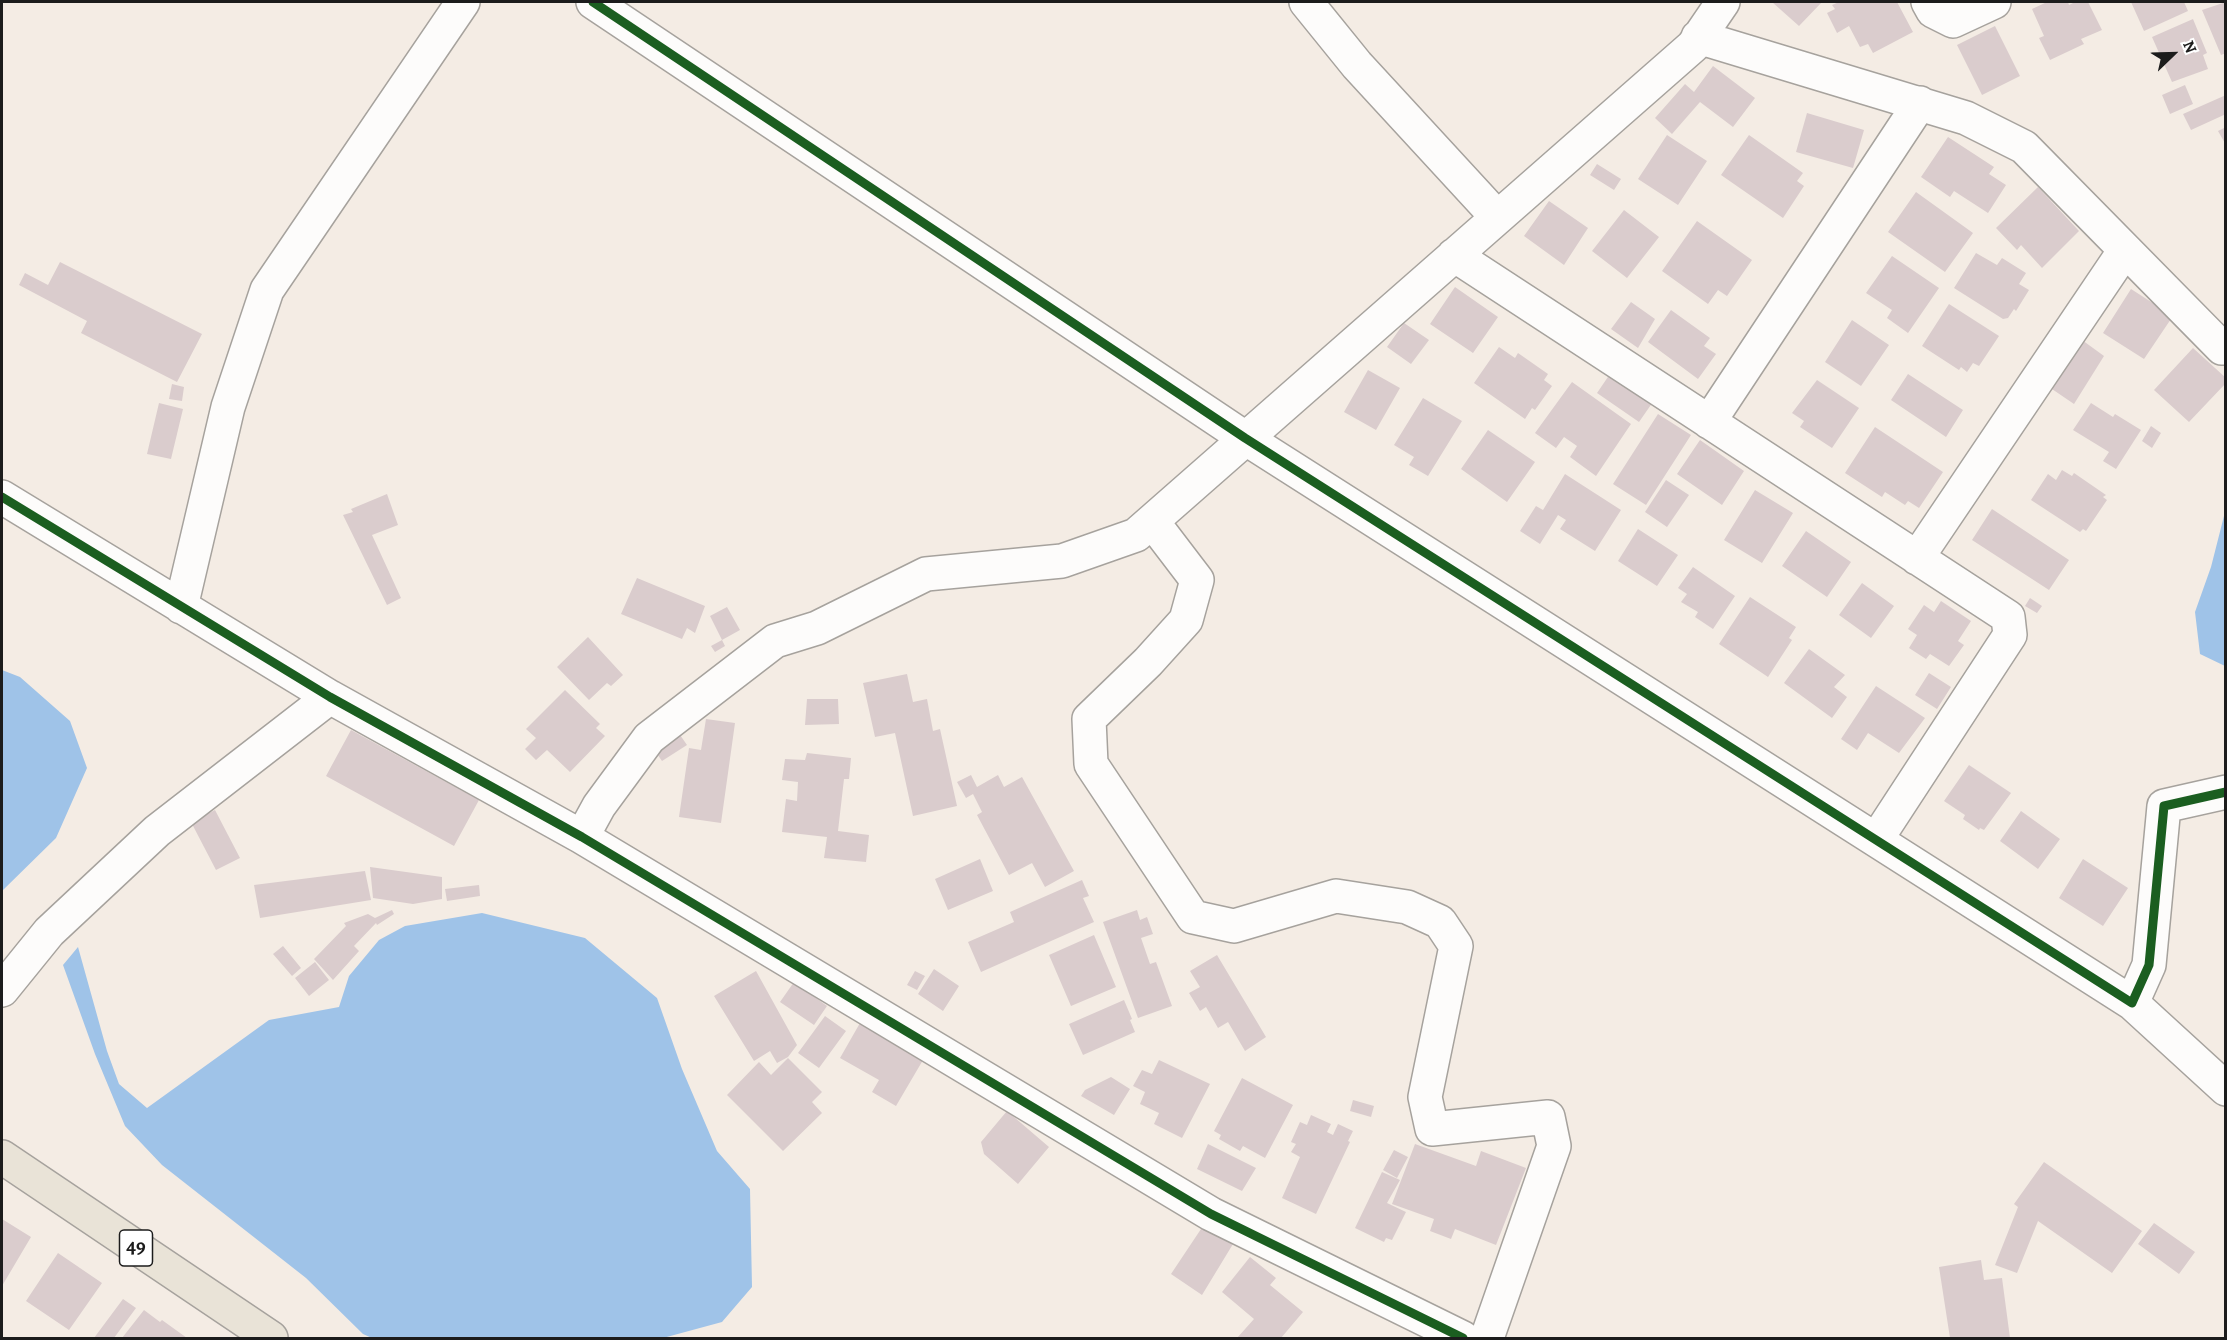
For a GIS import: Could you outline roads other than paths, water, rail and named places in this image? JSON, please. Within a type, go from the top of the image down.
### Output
[{"type":"main road","name":"49","points":[[2,1156],[271,1338]]},
{"type":"street","points":[[181,607],[228,407],[267,290],[463,2]]},
{"type":"street","points":[[593,2],[1245,438],[2132,1003],[2226,1089]]},
{"type":"street","points":[[1306,2],[1357,65],[1497,217]]},
{"type":"street","points":[[582,837],[599,806],[649,738],[775,641],[817,628],[926,574],[1062,561],[1136,536],[1692,46],[1723,2]]},
{"type":"street","points":[[1928,2],[1933,10],[1953,21],[1994,2]]},
{"type":"street","points":[[1698,37],[1966,118],[2024,147],[2222,348],[2226,347]]},
{"type":"street","points":[[1709,422],[1920,103]]},
{"type":"street","points":[[1917,558],[2125,250]]},
{"type":"street","points":[[1454,255],[2007,617],[2010,635],[1876,840]]},
{"type":"street","points":[[2,497],[330,697],[582,837],[1211,1214],[1463,1338]]},
{"type":"street","points":[[1152,521],[1197,580],[1186,620],[1149,662],[1089,719],[1091,764],[1193,917],[1234,926],[1336,896],[1407,907],[1440,922],[1456,946],[1425,1097],[1432,1129],[1548,1117],[1554,1146],[1487,1338]]},
{"type":"street","points":[[2,990],[49,932],[157,831],[330,697]]},
{"type":"street","points":[[2132,1003],[2149,965],[2164,806],[2226,792]]},
{"type":"water","points":[[2225,512],[2225,666],[2200,654],[2195,612],[2211,567]]},
{"type":"water","points":[[2,670],[20,677],[70,721],[87,768],[56,838],[2,891]]},
{"type":"water","points":[[482,913],[585,938],[657,998],[682,1069],[717,1151],[750,1189],[752,1287],[722,1322],[663,1338],[372,1338],[363,1334],[306,1278],[162,1165],[125,1126],[95,1054],[63,965],[78,947],[107,1051],[119,1084],[147,1108],[269,1020],[339,1007],[349,976],[379,940],[405,926]]}]
